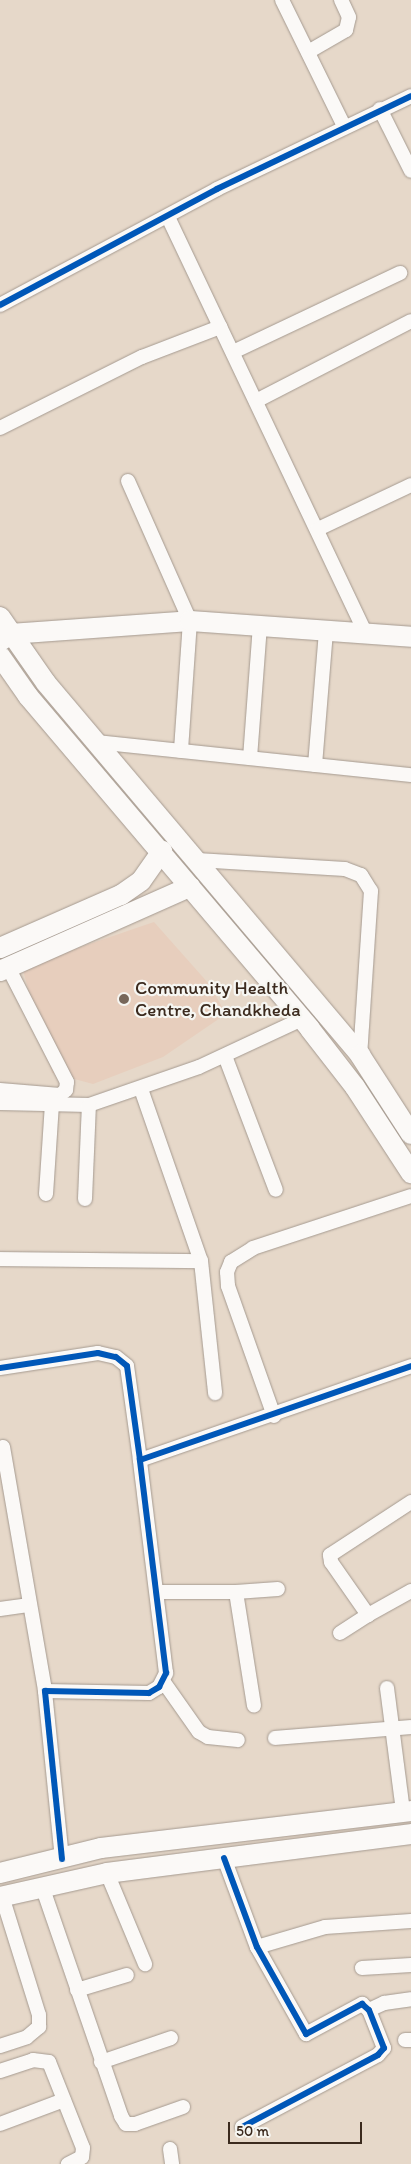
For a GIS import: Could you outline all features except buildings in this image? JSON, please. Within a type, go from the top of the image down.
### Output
[{"type":"street","points":[[282,0],[344,126]]},
{"type":"street","points":[[308,52],[346,30],[350,17],[342,0]]},
{"type":"street","points":[[0,305],[168,217],[216,189],[344,126],[411,96]]},
{"type":"street","points":[[380,109],[411,171]]},
{"type":"street","points":[[168,217],[318,529],[365,632]]},
{"type":"street","points":[[233,352],[400,273]]},
{"type":"street","points":[[256,401],[411,321]]},
{"type":"street","points":[[0,428],[142,357],[220,327]]},
{"type":"street","points":[[128,481],[190,620],[181,751]]},
{"type":"street","points":[[318,529],[411,485]]},
{"type":"street","points":[[0,617],[5,638],[197,860],[360,1055],[411,1134]]},
{"type":"street","points":[[5,638],[190,620],[411,637]]},
{"type":"street","points":[[250,758],[260,625]]},
{"type":"street","points":[[315,765],[326,630]]},
{"type":"street","points":[[0,656],[28,696],[162,851],[190,887],[302,1019],[355,1087],[411,1173]]},
{"type":"street","points":[[96,742],[411,775]]},
{"type":"street","points":[[0,948],[121,895],[141,881],[162,851]]},
{"type":"street","points":[[197,860],[345,870],[362,874],[371,891],[360,1055]]},
{"type":"street","points":[[0,1090],[60,1094],[66,1090],[67,1082],[4,969],[190,887]]},
{"type":"street","points":[[0,1103],[89,1105],[141,1089],[225,1056],[302,1019]]},
{"type":"street","points":[[225,1056],[276,1190]]},
{"type":"street","points":[[141,1089],[201,1261],[215,1393]]},
{"type":"street","points":[[46,1194],[52,1104]]},
{"type":"street","points":[[85,1199],[89,1105]]},
{"type":"street","points":[[279,1414],[228,1286],[227,1272],[231,1262],[254,1248],[411,1196]]},
{"type":"street","points":[[0,1258],[201,1261]]},
{"type":"street","points":[[258,1343],[279,1414]]},
{"type":"street","points":[[0,1368],[98,1353],[116,1357],[127,1366],[166,1673],[163,1681],[148,1693],[45,1691]]},
{"type":"street","points":[[140,1460],[279,1414],[411,1366]]},
{"type":"street","points":[[3,1447],[45,1691],[62,1858]]},
{"type":"street","points":[[368,1615],[331,1562],[330,1555],[411,1502]]},
{"type":"street","points":[[157,1592],[236,1592],[278,1589]]},
{"type":"street","points":[[340,1633],[411,1591]]},
{"type":"street","points":[[236,1592],[254,1706]]},
{"type":"street","points":[[0,1609],[30,1605]]},
{"type":"street","points":[[163,1681],[199,1732],[208,1737],[238,1740]]},
{"type":"street","points":[[0,1873],[110,1847],[407,1812],[392,1729],[387,1688]]},
{"type":"street","points":[[275,1738],[411,1728]]},
{"type":"street","points":[[0,2046],[27,2037],[39,2027],[39,2015],[1,1897],[42,1886],[107,1874],[411,1834]]},
{"type":"street","points":[[224,1858],[257,1947],[306,2034],[362,2004],[369,2010],[383,2052],[242,2127]]},
{"type":"street","points":[[107,1874],[145,1964]]},
{"type":"street","points":[[42,1886],[101,2062],[126,2124],[136,2124],[183,2107]]},
{"type":"street","points":[[257,1947],[325,1926],[411,1921]]},
{"type":"street","points":[[362,1968],[411,1965]]},
{"type":"street","points":[[77,1990],[127,1975]]},
{"type":"street","points":[[369,2010],[384,2003],[411,1999]]},
{"type":"street","points":[[101,2062],[171,2038]]},
{"type":"street","points":[[0,2071],[33,2060],[49,2062],[83,2148],[82,2157],[68,2164]]},
{"type":"street","points":[[0,2124],[64,2100]]},
{"type":"street","points":[[170,2149],[172,2164]]},
{"type":"shaded area","name":"Community Health Centre, Chandkheda","points":[[154,922],[209,984],[226,1014],[163,1057],[93,1084],[52,1073],[22,967]]},
{"type":"cycle path","points":[[0,305],[217,189],[411,96]]},
{"type":"cycle path","points":[[0,1368],[98,1353],[116,1357],[127,1366],[140,1460],[411,1366]]},
{"type":"cycle path","points":[[62,1859],[45,1691],[149,1693],[159,1687],[166,1673],[140,1460]]},
{"type":"cycle path","points":[[224,1858],[257,1947],[306,2034],[362,2004],[369,2010],[384,2048],[378,2055],[242,2127]]},
{"type":"place","name":"Community Health Centre, Chandkheda","points":[[124,999]]}]
